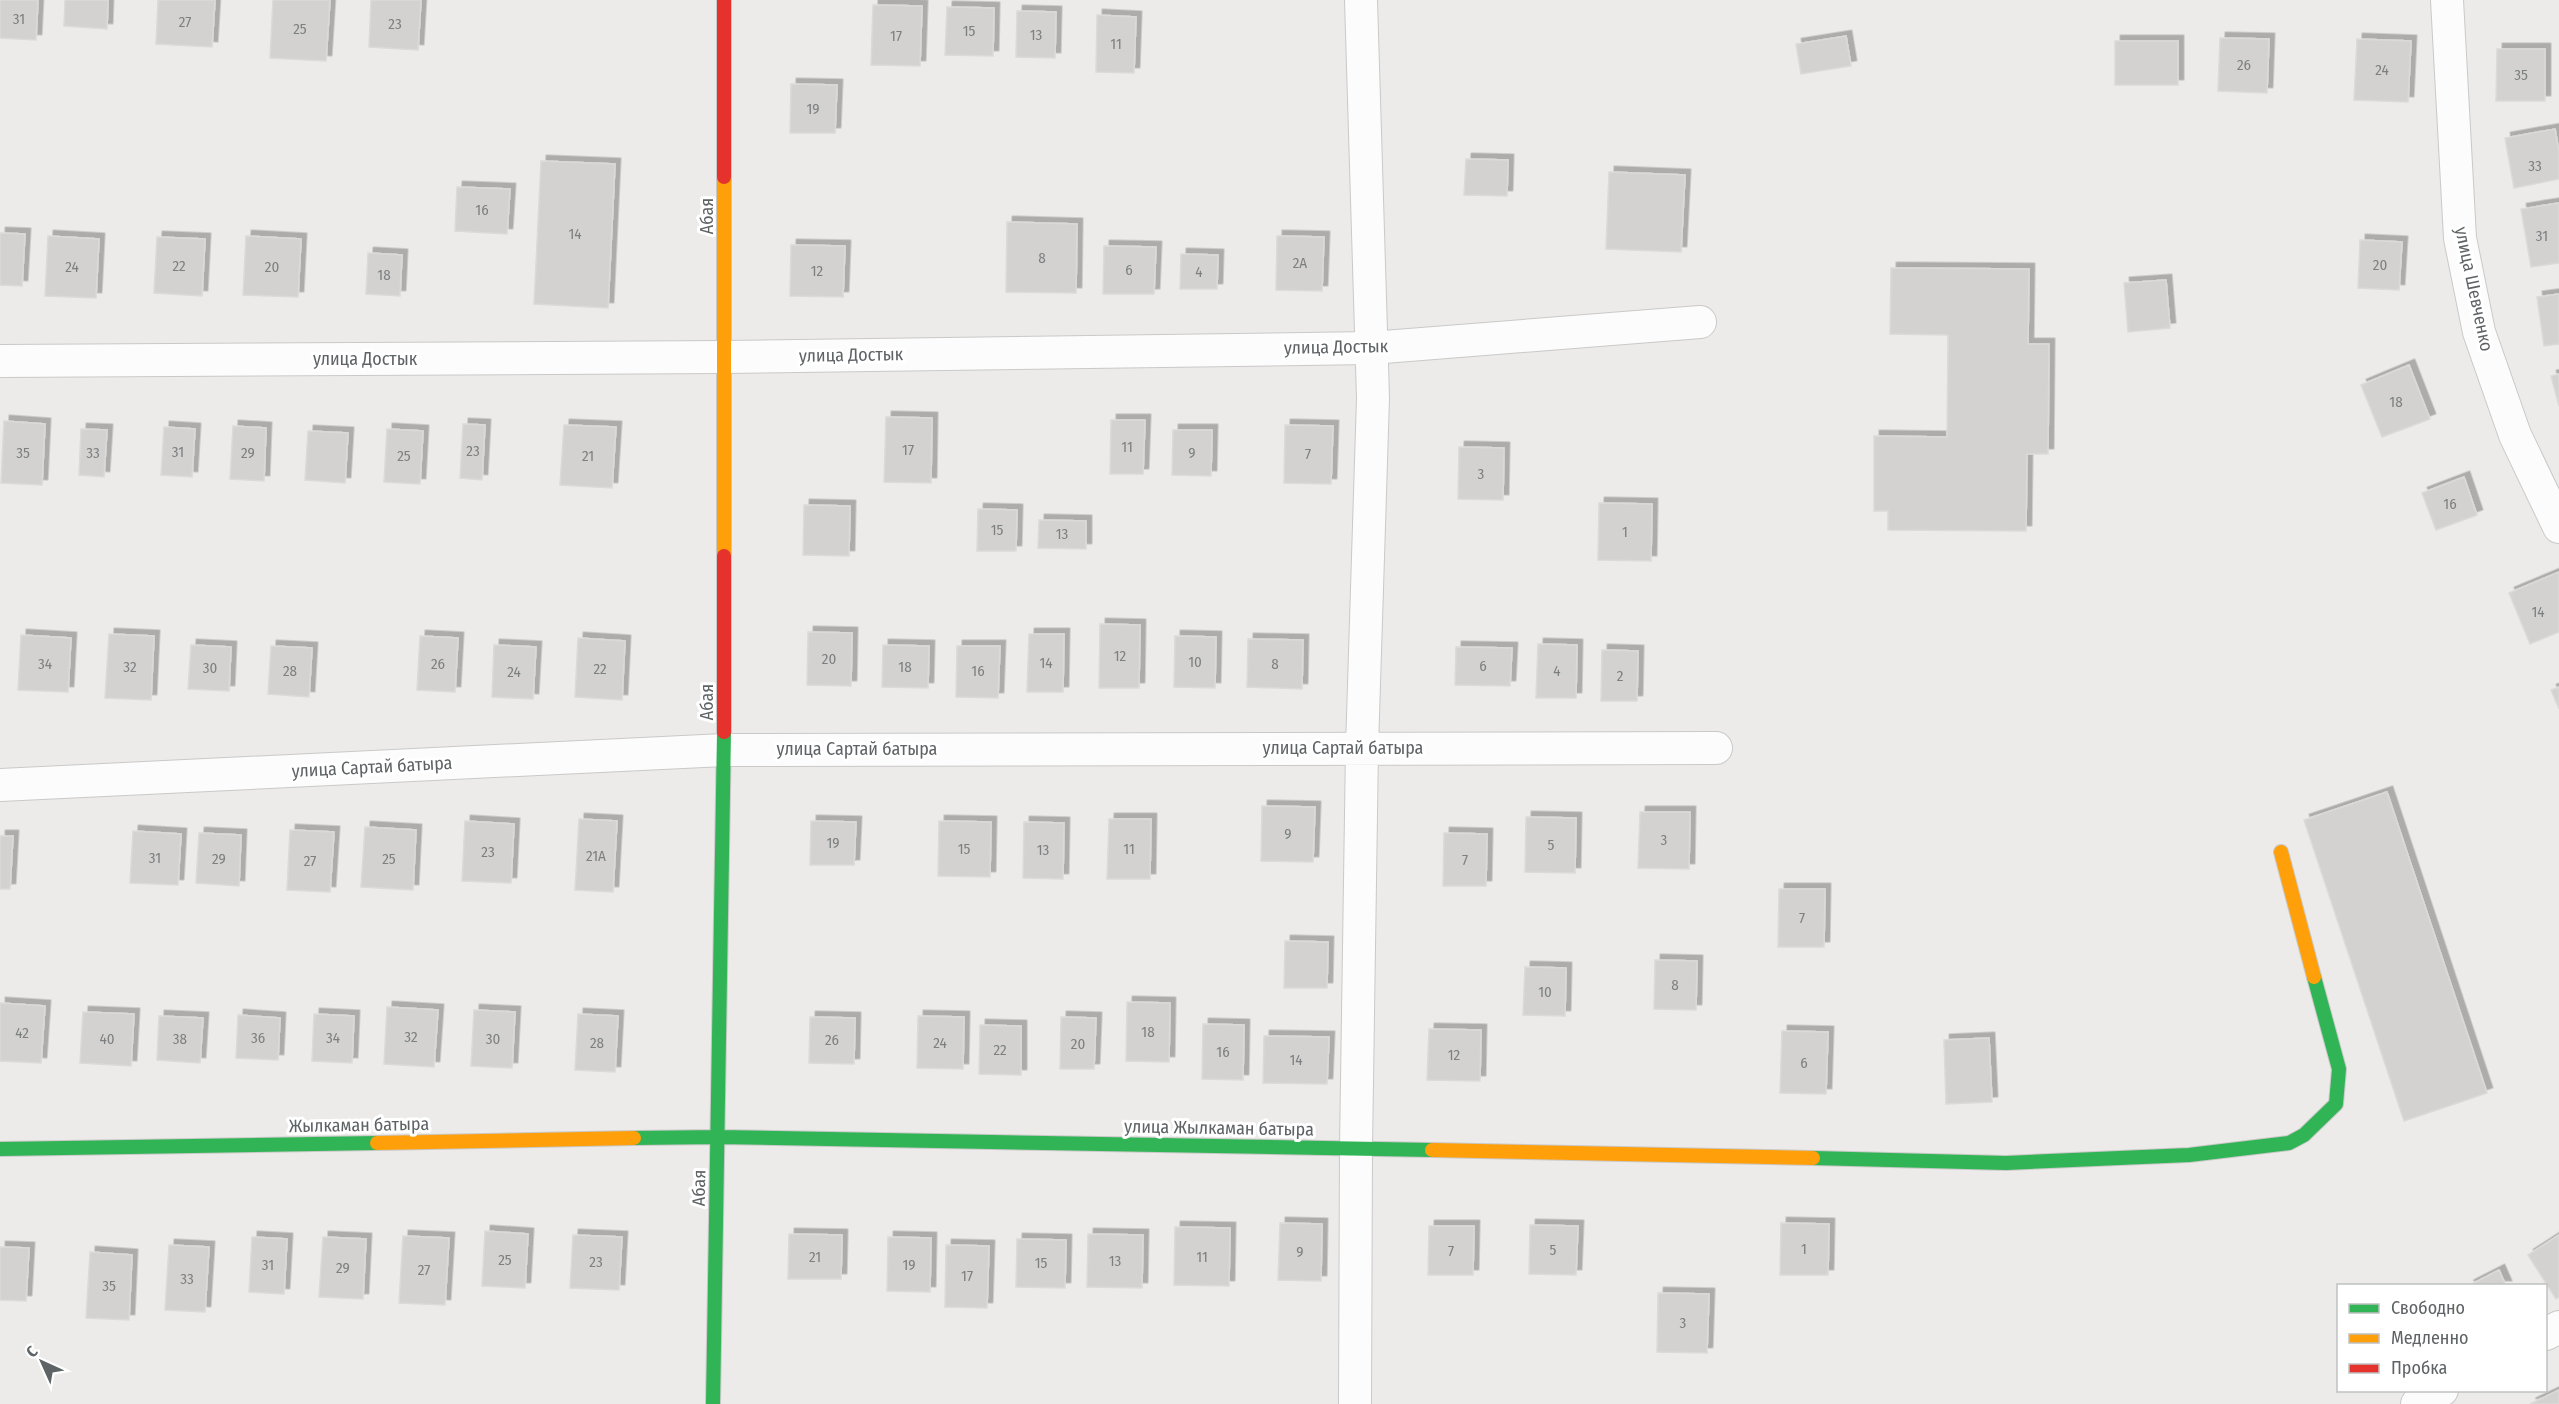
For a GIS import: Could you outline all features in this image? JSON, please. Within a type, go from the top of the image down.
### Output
[{"type":"street","name":"Абая","points":[[713,1404],[724,750],[724,0]]},
{"type":"street","points":[[1355,1404],[1362,748],[1373,398],[1361,0]]},
{"type":"street","name":"улица Шевченко","points":[[2447,0],[2460,238],[2479,332],[2516,435],[2559,527]]},
{"type":"street","name":"улица Достык","points":[[0,361],[725,357],[1371,348],[1700,322]]},
{"type":"street","name":"улица Сартай батыра","points":[[0,785],[724,750],[1716,748]]},
{"type":"street","name":"улица Жылкаман батыра","points":[[718,1137],[1720,1155],[2006,1163],[2189,1155],[2289,1143],[2304,1136],[2336,1104],[2339,1068],[2281,852]]},
{"type":"street","name":"Жылкаман батыра","points":[[0,1149],[718,1137]]},
{"type":"street","points":[[2417,1404],[2438,1392]]},
{"type":"building","points":[[0,0],[38,0],[36,40],[0,38]]},
{"type":"building","points":[[65,0],[108,0],[107,29],[64,26]]},
{"type":"building","points":[[158,0],[215,0],[212,47],[156,44]]},
{"type":"building","points":[[273,0],[330,0],[326,61],[270,58]]},
{"type":"building","points":[[371,0],[421,0],[418,50],[369,47]]},
{"type":"building","points":[[873,5],[922,6],[920,66],[871,65]]},
{"type":"building","points":[[947,7],[994,8],[993,56],[945,55]]},
{"type":"building","points":[[1017,11],[1056,12],[1055,58],[1016,57]]},
{"type":"building","points":[[1097,15],[1136,17],[1134,73],[1096,72]]},
{"type":"building","points":[[1846,36],[1851,66],[1801,74],[1796,44]]},
{"type":"building","points":[[2220,38],[2269,39],[2267,93],[2218,91]]},
{"type":"building","points":[[2357,39],[2411,41],[2408,102],[2354,100]]},
{"type":"building","points":[[2115,41],[2178,41],[2178,85],[2115,85]]},
{"type":"building","points":[[2497,49],[2545,49],[2545,101],[2496,101]]},
{"type":"building","points":[[791,84],[837,85],[835,133],[790,133]]},
{"type":"building","points":[[2555,129],[2559,152],[2559,179],[2514,188],[2505,138]]},
{"type":"building","points":[[1466,159],[1508,160],[1507,196],[1464,195]]},
{"type":"building","points":[[541,161],[615,164],[608,308],[534,304]]},
{"type":"building","points":[[1609,172],[1685,175],[1681,252],[1606,249]]},
{"type":"building","points":[[457,187],[510,189],[507,234],[455,231]]},
{"type":"building","points":[[2559,203],[2559,263],[2531,267],[2521,209]]},
{"type":"building","points":[[1007,222],[1077,224],[1076,293],[1006,292]]},
{"type":"building","points":[[0,233],[25,234],[22,286],[0,285]]},
{"type":"building","points":[[48,236],[99,239],[96,298],[45,296]]},
{"type":"building","points":[[246,236],[301,239],[298,297],[243,295]]},
{"type":"building","points":[[1277,236],[1324,237],[1322,291],[1276,290]]},
{"type":"building","points":[[157,237],[205,239],[202,296],[154,293]]},
{"type":"building","points":[[2360,240],[2402,242],[2399,290],[2358,288]]},
{"type":"building","points":[[791,245],[845,246],[843,297],[790,296]]},
{"type":"building","points":[[1104,246],[1156,247],[1154,294],[1103,294]]},
{"type":"building","points":[[368,253],[402,255],[400,296],[366,294]]},
{"type":"building","points":[[1181,254],[1218,255],[1217,289],[1180,289]]},
{"type":"building","points":[[1891,268],[2029,269],[2028,344],[2049,344],[2048,454],[2027,454],[2026,531],[1888,530],[1888,511],[1874,511],[1874,436],[1947,437],[1948,335],[1890,334]]},
{"type":"building","points":[[2166,280],[2170,328],[2128,332],[2124,283]]},
{"type":"building","points":[[2559,294],[2559,344],[2544,346],[2537,297]]},
{"type":"building","points":[[2409,365],[2430,419],[2382,437],[2361,385]]},
{"type":"building","points":[[2559,374],[2559,406],[2551,376]]},
{"type":"building","points":[[886,417],[932,418],[931,483],[884,482]]},
{"type":"building","points":[[1111,420],[1145,420],[1143,474],[1110,474]]},
{"type":"building","points":[[4,421],[45,424],[42,485],[1,483]]},
{"type":"building","points":[[463,424],[485,425],[482,480],[460,478]]},
{"type":"building","points":[[564,425],[616,427],[612,488],[560,485]]},
{"type":"building","points":[[1285,425],[1333,426],[1331,484],[1284,483]]},
{"type":"building","points":[[233,426],[266,428],[264,481],[230,479]]},
{"type":"building","points":[[164,427],[195,429],[192,477],[161,475]]},
{"type":"building","points":[[81,429],[107,430],[104,477],[79,475]]},
{"type":"building","points":[[387,429],[423,431],[420,484],[384,482]]},
{"type":"building","points":[[1173,430],[1212,430],[1211,476],[1172,475]]},
{"type":"building","points":[[308,431],[348,433],[345,483],[305,480]]},
{"type":"building","points":[[1459,447],[1504,448],[1503,500],[1458,499]]},
{"type":"building","points":[[2464,477],[2477,515],[2436,530],[2422,493]]},
{"type":"building","points":[[1599,503],[1652,504],[1651,561],[1598,560]]},
{"type":"building","points":[[804,505],[850,506],[849,556],[803,555]]},
{"type":"building","points":[[978,509],[1017,510],[1016,551],[977,551]]},
{"type":"building","points":[[1039,520],[1086,521],[1086,549],[1038,548]]},
{"type":"building","points":[[2559,572],[2559,632],[2530,644],[2509,593]]},
{"type":"building","points":[[1100,624],[1140,625],[1139,688],[1099,688]]},
{"type":"building","points":[[808,632],[852,633],[851,686],[807,685]]},
{"type":"building","points":[[109,634],[154,636],[151,700],[105,698]]},
{"type":"building","points":[[1029,634],[1064,634],[1063,692],[1027,692]]},
{"type":"building","points":[[21,635],[71,638],[68,692],[18,690]]},
{"type":"building","points":[[420,636],[458,638],[455,692],[417,690]]},
{"type":"building","points":[[1175,636],[1216,637],[1215,688],[1174,687]]},
{"type":"building","points":[[578,638],[625,641],[622,700],[575,697]]},
{"type":"building","points":[[1248,639],[1303,640],[1302,689],[1247,687]]},
{"type":"building","points":[[1538,644],[1577,645],[1576,698],[1536,698]]},
{"type":"building","points":[[191,645],[231,647],[229,691],[188,689]]},
{"type":"building","points":[[494,645],[536,647],[533,699],[492,697]]},
{"type":"building","points":[[883,645],[929,646],[928,688],[882,687]]},
{"type":"building","points":[[271,646],[312,648],[309,697],[268,694]]},
{"type":"building","points":[[957,646],[1000,646],[998,698],[956,697]]},
{"type":"building","points":[[1456,647],[1512,648],[1510,686],[1455,685]]},
{"type":"building","points":[[1602,650],[1638,651],[1637,701],[1601,701]]},
{"type":"building","points":[[2559,687],[2559,709],[2551,690]]},
{"type":"building","points":[[2387,792],[2487,1093],[2404,1121],[2304,820]]},
{"type":"building","points":[[1262,806],[1315,807],[1313,862],[1261,861]]},
{"type":"building","points":[[1640,812],[1690,812],[1689,869],[1638,868]]},
{"type":"building","points":[[1526,817],[1576,818],[1575,873],[1525,872]]},
{"type":"building","points":[[579,819],[617,821],[613,892],[575,890]]},
{"type":"building","points":[[1109,819],[1151,819],[1150,879],[1107,879]]},
{"type":"building","points":[[465,821],[514,824],[511,883],[462,881]]},
{"type":"building","points":[[811,821],[856,822],[854,865],[810,865]]},
{"type":"building","points":[[939,821],[991,822],[990,877],[938,876]]},
{"type":"building","points":[[1024,822],[1064,823],[1063,879],[1023,878]]},
{"type":"building","points":[[365,827],[416,830],[413,890],[361,887]]},
{"type":"building","points":[[290,830],[334,832],[330,892],[287,890]]},
{"type":"building","points":[[133,831],[181,834],[178,885],[130,883]]},
{"type":"building","points":[[199,833],[241,835],[239,886],[196,883]]},
{"type":"building","points":[[1444,833],[1487,834],[1486,886],[1443,886]]},
{"type":"building","points":[[0,836],[13,836],[10,889],[0,889]]},
{"type":"building","points":[[1779,889],[1825,889],[1824,947],[1778,947]]},
{"type":"building","points":[[1285,941],[1328,942],[1327,988],[1284,988]]},
{"type":"building","points":[[1655,960],[1697,961],[1696,1010],[1654,1009]]},
{"type":"building","points":[[1525,967],[1566,968],[1565,1016],[1523,1015]]},
{"type":"building","points":[[1127,1002],[1170,1003],[1169,1062],[1126,1061]]},
{"type":"building","points":[[0,1003],[45,1006],[41,1063],[0,1061]]},
{"type":"building","points":[[387,1007],[438,1010],[434,1067],[384,1064]]},
{"type":"building","points":[[474,1010],[515,1012],[512,1068],[471,1066]]},
{"type":"building","points":[[83,1012],[134,1014],[131,1066],[80,1063]]},
{"type":"building","points":[[314,1014],[354,1016],[352,1063],[312,1061]]},
{"type":"building","points":[[578,1014],[618,1016],[615,1072],[575,1070]]},
{"type":"building","points":[[238,1015],[280,1018],[278,1060],[236,1058]]},
{"type":"building","points":[[159,1016],[203,1018],[200,1063],[157,1060]]},
{"type":"building","points":[[918,1016],[964,1017],[963,1069],[917,1068]]},
{"type":"building","points":[[810,1017],[855,1018],[854,1064],[809,1063]]},
{"type":"building","points":[[1061,1017],[1096,1018],[1094,1069],[1060,1069]]},
{"type":"building","points":[[1203,1024],[1244,1025],[1243,1080],[1202,1079]]},
{"type":"building","points":[[980,1025],[1021,1026],[1021,1075],[979,1074]]},
{"type":"building","points":[[1429,1029],[1481,1030],[1480,1081],[1427,1080]]},
{"type":"building","points":[[1782,1031],[1828,1032],[1826,1094],[1780,1093]]},
{"type":"building","points":[[1264,1036],[1329,1037],[1327,1084],[1263,1083]]},
{"type":"building","points":[[1989,1038],[1992,1102],[1946,1104],[1944,1040]]},
{"type":"building","points":[[1280,1223],[1322,1224],[1321,1281],[1278,1280]]},
{"type":"building","points":[[1781,1223],[1829,1224],[1828,1275],[1780,1275]]},
{"type":"building","points":[[1530,1225],[1578,1226],[1576,1275],[1529,1274]]},
{"type":"building","points":[[1429,1226],[1474,1226],[1473,1275],[1428,1275]]},
{"type":"building","points":[[1175,1227],[1230,1228],[1229,1286],[1174,1285]]},
{"type":"building","points":[[485,1231],[528,1234],[525,1288],[482,1286]]},
{"type":"building","points":[[789,1234],[842,1235],[841,1279],[788,1279]]},
{"type":"building","points":[[1088,1234],[1143,1235],[1142,1288],[1087,1287]]},
{"type":"building","points":[[573,1235],[622,1237],[619,1290],[570,1288]]},
{"type":"building","points":[[2559,1235],[2559,1297],[2556,1299],[2528,1255]]},
{"type":"building","points":[[403,1236],[449,1238],[445,1305],[399,1303]]},
{"type":"building","points":[[252,1237],[287,1239],[284,1294],[249,1292]]},
{"type":"building","points":[[323,1237],[366,1239],[363,1299],[319,1297]]},
{"type":"building","points":[[888,1237],[931,1238],[930,1292],[887,1291]]},
{"type":"building","points":[[1017,1239],[1066,1240],[1065,1288],[1016,1287]]},
{"type":"building","points":[[169,1245],[209,1247],[205,1312],[165,1310]]},
{"type":"building","points":[[946,1245],[989,1246],[987,1308],[945,1307]]},
{"type":"building","points":[[0,1247],[29,1248],[26,1301],[0,1300]]},
{"type":"building","points":[[90,1252],[132,1255],[129,1320],[86,1318]]},
{"type":"building","points":[[2499,1270],[2505,1284],[2472,1284]]},
{"type":"building","points":[[1658,1293],[1709,1294],[1707,1353],[1657,1352]]},
{"type":"building","points":[[2559,1390],[2559,1404],[2530,1404]]},
{"type":"traffic: fast","points":[[713,1404],[724,732]]},
{"type":"traffic: fast","points":[[1813,1158],[2006,1163],[2189,1155],[2289,1143],[2304,1135],[2336,1104],[2339,1069],[2314,977]]},
{"type":"traffic: fast","points":[[634,1138],[718,1137],[1432,1150]]},
{"type":"traffic: fast","points":[[0,1149],[377,1143]]},
{"type":"traffic: slow","points":[[724,177],[724,556]]},
{"type":"traffic: slow","points":[[2281,852],[2314,977]]},
{"type":"traffic: slow","points":[[377,1143],[634,1138]]},
{"type":"traffic: slow","points":[[1432,1150],[1813,1158]]},
{"type":"traffic: jam","points":[[724,0],[724,177]]},
{"type":"traffic: jam","points":[[724,556],[724,732]]}]
